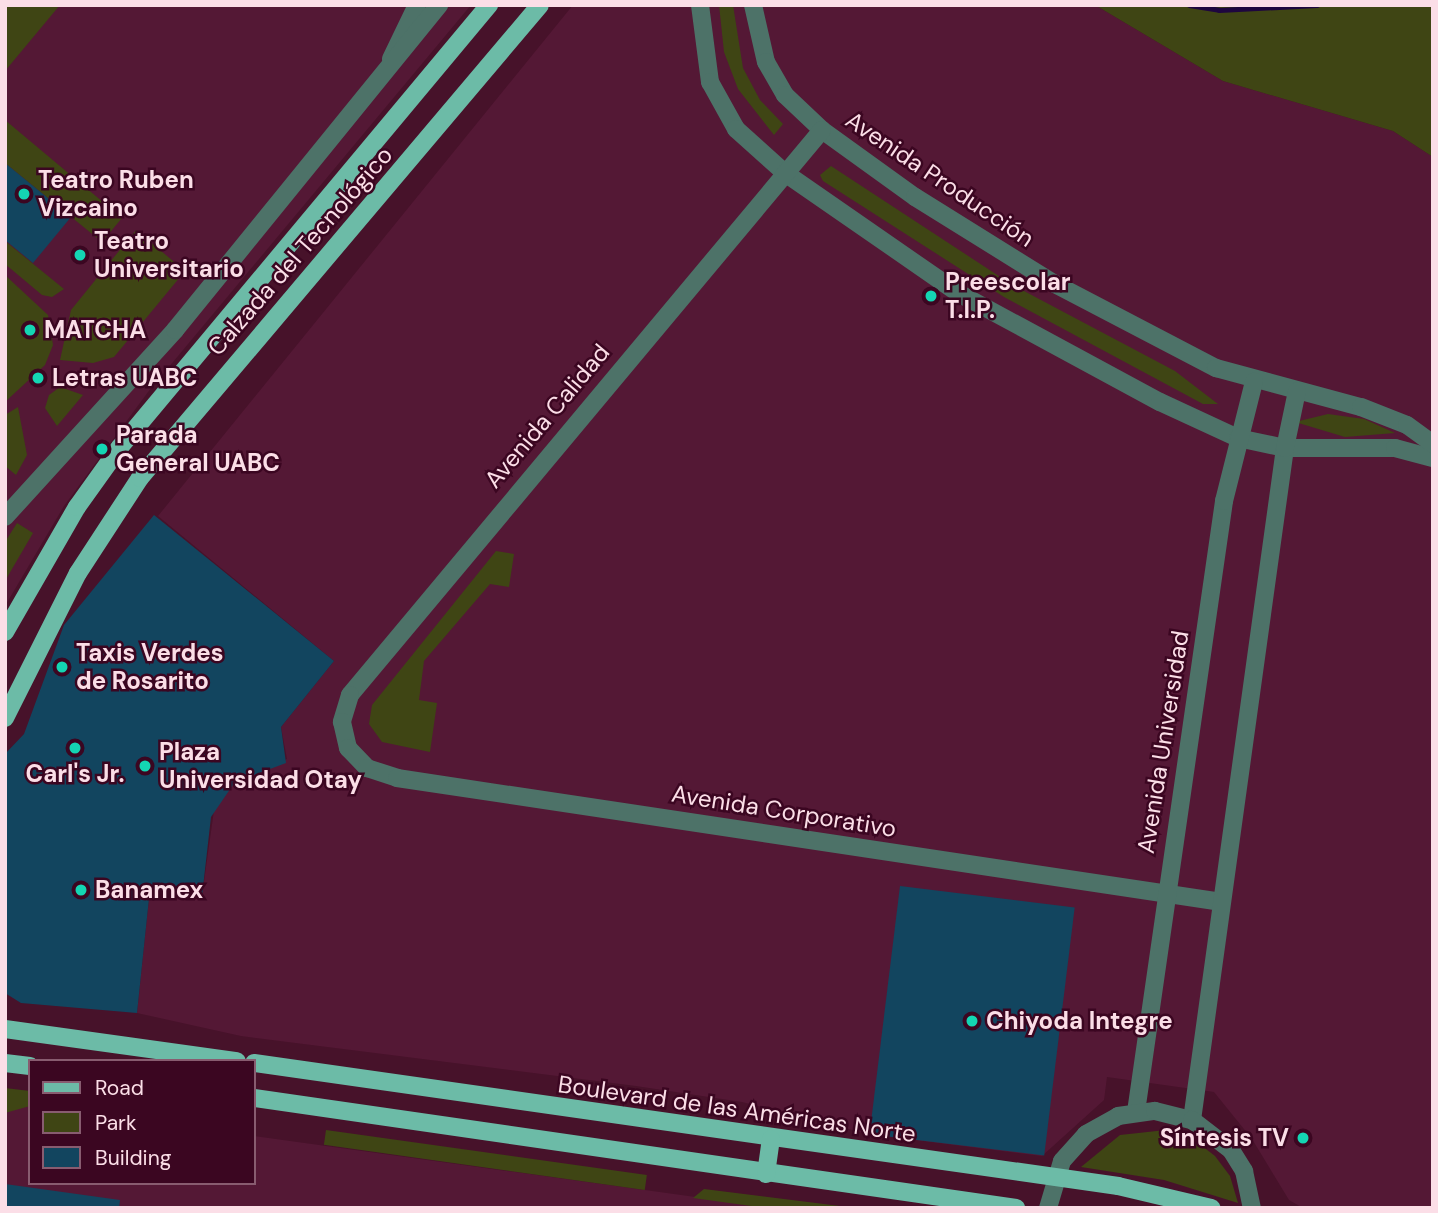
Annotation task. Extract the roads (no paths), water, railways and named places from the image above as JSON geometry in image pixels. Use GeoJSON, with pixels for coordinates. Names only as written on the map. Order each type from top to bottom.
{"type":"FeatureCollection","features":[{"type":"Feature","properties":{"kind":"main road","name":"Calzada del Tecnológico"},"geometry":{"type":"LineString","coordinates":[[5,632],[77,507],[120,447],[489,5]]}},
{"type":"Feature","properties":{"kind":"main road","name":"Calzada del Tecnológico"},"geometry":{"type":"LineString","coordinates":[[5,718],[78,573],[140,478],[540,5]]}},
{"type":"Feature","properties":{"kind":"main road"},"geometry":{"type":"LineString","coordinates":[[10,1026],[224,1059]]}},
{"type":"Feature","properties":{"kind":"main road"},"geometry":{"type":"LineString","coordinates":[[5,1063],[28,1066]]}},
{"type":"Feature","properties":{"kind":"main road","name":"Boulevard de las Américas Norte"},"geometry":{"type":"LineString","coordinates":[[256,1063],[771,1139],[1054,1177],[1211,1208]]}},
{"type":"Feature","properties":{"kind":"main road"},"geometry":{"type":"LineString","coordinates":[[256,1098],[1016,1208]]}},
{"type":"Feature","properties":{"kind":"main road"},"geometry":{"type":"LineString","coordinates":[[766,1174],[771,1139]]}},
{"type":"Feature","properties":{"kind":"street"},"geometry":{"type":"LineString","coordinates":[[387,74],[417,5]]}},
{"type":"Feature","properties":{"kind":"street"},"geometry":{"type":"LineString","coordinates":[[5,517],[175,330],[387,74],[439,5]]}},
{"type":"Feature","properties":{"kind":"street"},"geometry":{"type":"LineString","coordinates":[[700,5],[704,59],[720,106],[755,149],[785,173],[960,294],[1192,419],[1238,438],[1285,447],[1373,446],[1433,458]]}},
{"type":"Feature","properties":{"kind":"street","name":"Avenida Producción"},"geometry":{"type":"LineString","coordinates":[[753,5],[773,77],[822,130],[915,197],[1055,284],[1216,368],[1254,382],[1384,415],[1433,444]]}},
{"type":"Feature","properties":{"kind":"street","name":"Avenida Calidad"},"geometry":{"type":"LineString","coordinates":[[348,748],[342,722],[350,695],[822,130]]}},
{"type":"Feature","properties":{"kind":"street","name":"Avenida Universidad"},"geometry":{"type":"LineString","coordinates":[[1136,1112],[1165,894],[1238,438],[1254,382]]}},
{"type":"Feature","properties":{"kind":"street"},"geometry":{"type":"LineString","coordinates":[[1192,1120],[1285,447],[1297,391]]}},
{"type":"Feature","properties":{"kind":"street","name":"Avenida Corporativo"},"geometry":{"type":"LineString","coordinates":[[348,748],[367,768],[397,778],[1222,902]]}},
{"type":"Feature","properties":{"kind":"street"},"geometry":{"type":"LineString","coordinates":[[1048,1208],[1054,1177],[1086,1133],[1136,1112],[1192,1120],[1231,1150],[1244,1171],[1252,1208]]}},
{"type":"Feature","properties":{"kind":"waterway"},"geometry":{"type":"LineString","coordinates":[[1189,5],[1219,10],[1317,5]]}},
{"type":"Feature","properties":{"kind":"place","name":"Teatro Ruben Vizcaino"},"geometry":{"type":"Point","coordinates":[24,194]}},
{"type":"Feature","properties":{"kind":"place","name":"Teatro Universitario"},"geometry":{"type":"Point","coordinates":[80,255]}},
{"type":"Feature","properties":{"kind":"place","name":"Preescolar T.I.P."},"geometry":{"type":"Point","coordinates":[931,296]}},
{"type":"Feature","properties":{"kind":"place","name":"MATCHA"},"geometry":{"type":"Point","coordinates":[30,330]}},
{"type":"Feature","properties":{"kind":"place","name":"Letras UABC"},"geometry":{"type":"Point","coordinates":[38,378]}},
{"type":"Feature","properties":{"kind":"place","name":"Parada General UABC"},"geometry":{"type":"Point","coordinates":[102,449]}},
{"type":"Feature","properties":{"kind":"place","name":"Taxis Verdes de Rosarito"},"geometry":{"type":"Point","coordinates":[62,667]}},
{"type":"Feature","properties":{"kind":"place","name":"Carl's Jr."},"geometry":{"type":"Point","coordinates":[75,748]}},
{"type":"Feature","properties":{"kind":"place","name":"Plaza Universidad Otay"},"geometry":{"type":"Point","coordinates":[145,766]}},
{"type":"Feature","properties":{"kind":"place","name":"Banamex"},"geometry":{"type":"Point","coordinates":[81,890]}},
{"type":"Feature","properties":{"kind":"place","name":"Chiyoda Integre"},"geometry":{"type":"Point","coordinates":[972,1021]}},
{"type":"Feature","properties":{"kind":"place","name":"Síntesis TV"},"geometry":{"type":"Point","coordinates":[1303,1138]}}]}
